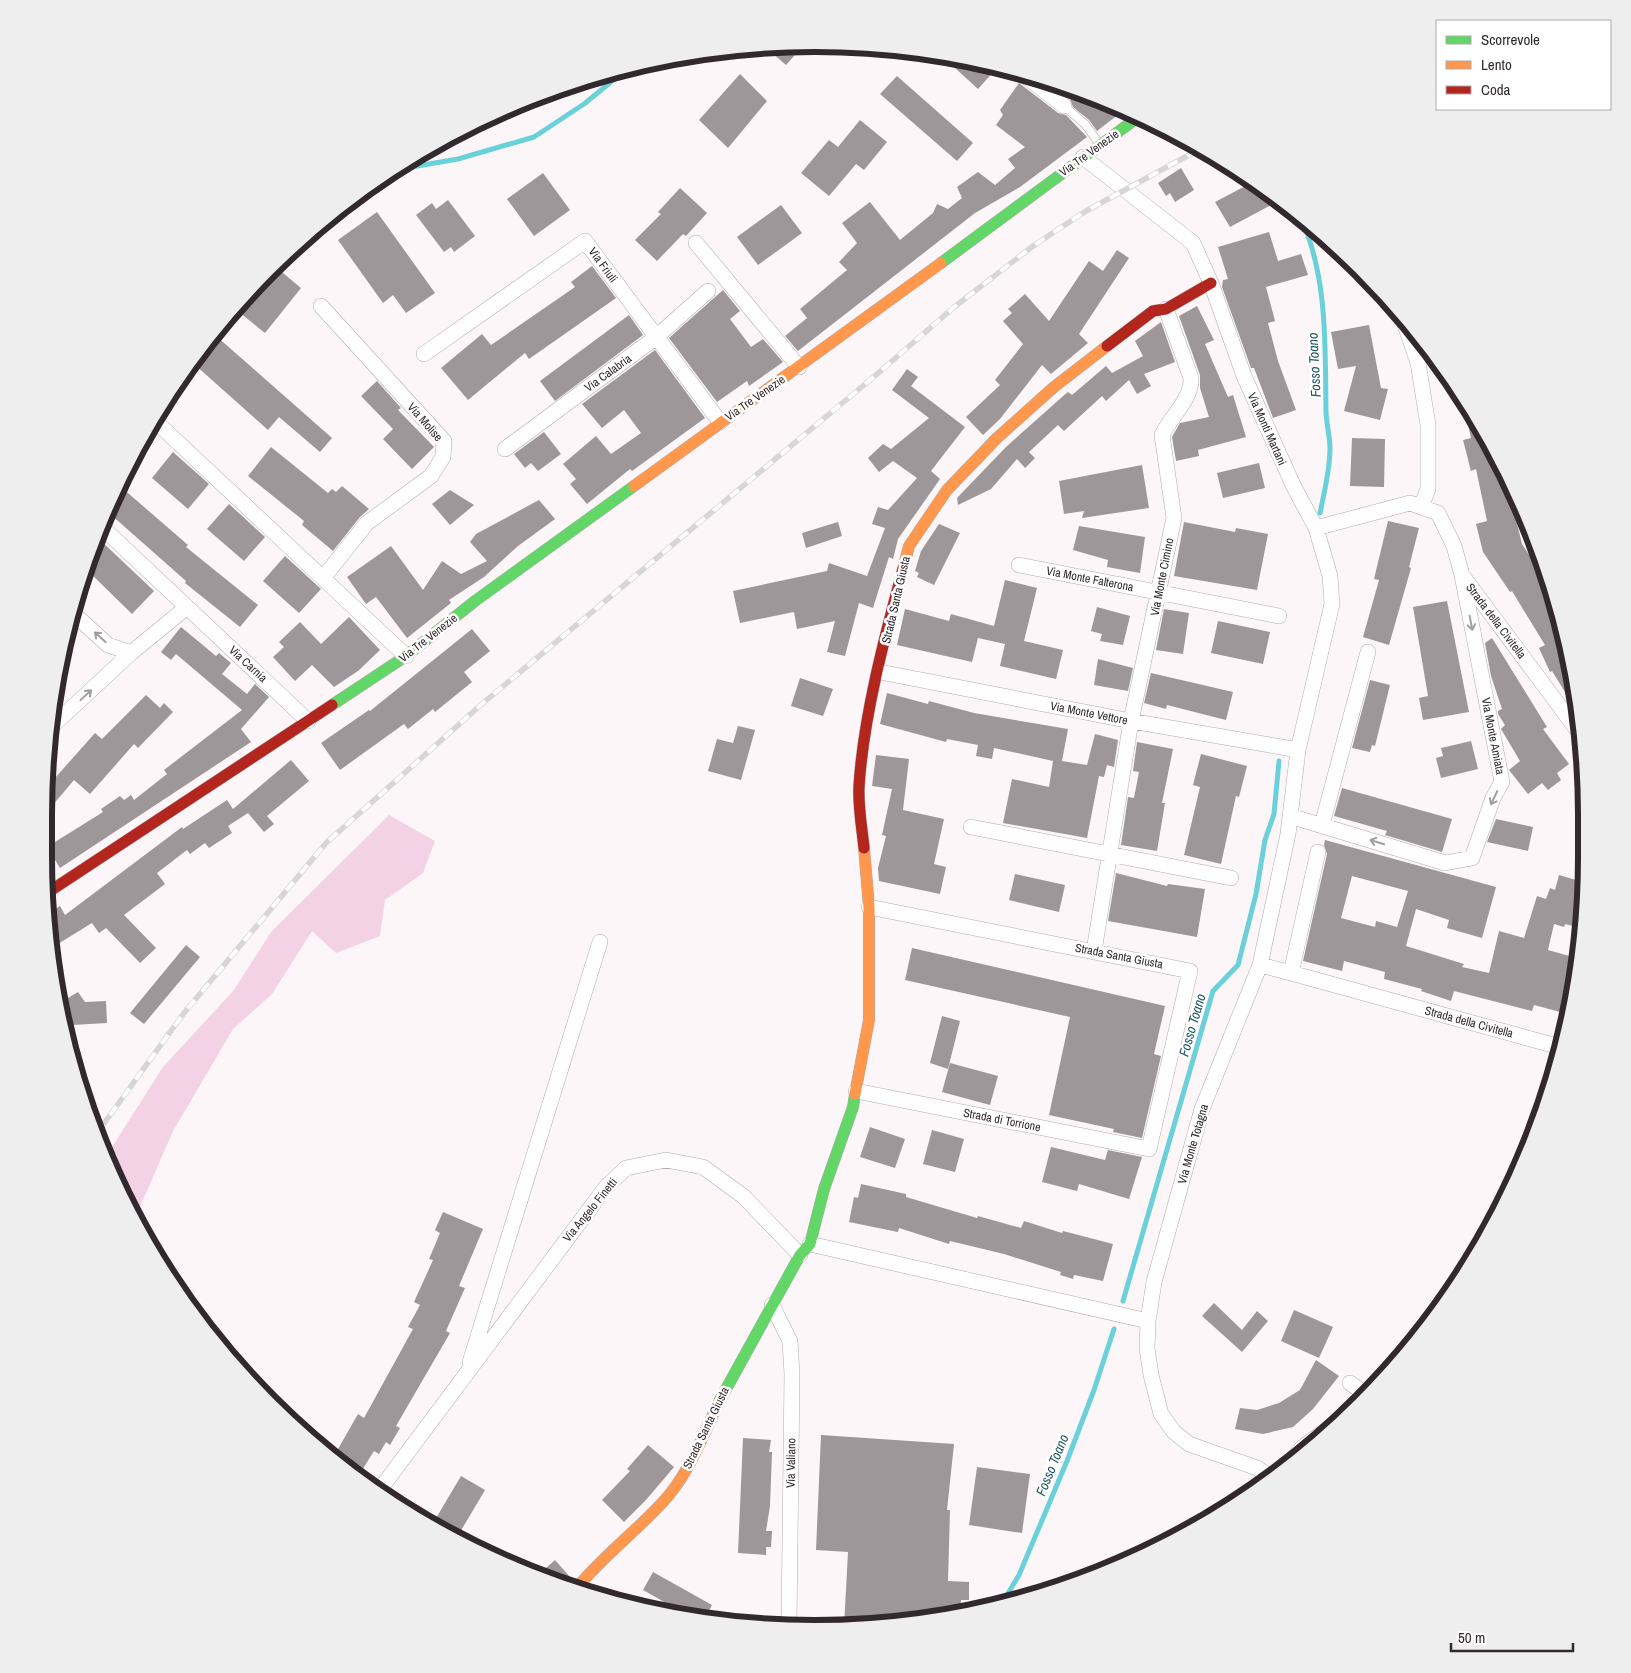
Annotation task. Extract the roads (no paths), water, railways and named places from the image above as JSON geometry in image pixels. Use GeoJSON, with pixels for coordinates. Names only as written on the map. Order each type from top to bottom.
{"type":"FeatureCollection","features":[{"type":"Feature","properties":{"kind":"street"},"geometry":{"type":"LineString","coordinates":[[1038,86],[1064,106]]}},
{"type":"Feature","properties":{"kind":"street","name":"Via Tre Venezie"},"geometry":{"type":"LineString","coordinates":[[53,889],[406,656],[475,601],[720,422],[799,367],[1132,122]]}},
{"type":"Feature","properties":{"kind":"street","name":"Via Monti Martani"},"geometry":{"type":"LineString","coordinates":[[1084,156],[1193,243],[1211,284],[1244,376],[1294,487],[1316,528],[1330,576],[1332,604],[1298,750]]}},
{"type":"Feature","properties":{"kind":"street","name":"Via Friuli"},"geometry":{"type":"LineString","coordinates":[[424,354],[585,241],[655,338],[720,422]]}},
{"type":"Feature","properties":{"kind":"street","name":"Via Tre Venezie"},"geometry":{"type":"LineString","coordinates":[[696,243],[799,367]]}},
{"type":"Feature","properties":{"kind":"street","name":"Strada Santa Giusta"},"geometry":{"type":"LineString","coordinates":[[580,1583],[592,1569],[663,1503],[681,1480],[724,1391],[805,1250],[853,1106],[869,1020],[869,907],[859,788],[867,726],[880,672],[890,616],[909,546],[947,490],[996,438],[1054,387],[1153,311],[1166,309],[1211,284]]}},
{"type":"Feature","properties":{"kind":"street","name":"Via Calabria"},"geometry":{"type":"LineString","coordinates":[[505,449],[655,338],[708,291]]}},
{"type":"Feature","properties":{"kind":"street","name":"Via Molise"},"geometry":{"type":"LineString","coordinates":[[320,306],[444,441],[443,457],[431,476],[367,523],[323,578]]}},
{"type":"Feature","properties":{"kind":"street","name":"Via Monte Cimino"},"geometry":{"type":"LineString","coordinates":[[1094,951],[1112,854],[1131,721],[1160,593],[1174,518],[1162,435],[1187,396],[1191,385],[1191,378],[1166,309]]}},
{"type":"Feature","properties":{"kind":"street"},"geometry":{"type":"LineString","coordinates":[[1316,528],[1410,504],[1421,507],[1428,489],[1428,425],[1418,363],[1409,336]]}},
{"type":"Feature","properties":{"kind":"street"},"geometry":{"type":"LineString","coordinates":[[160,426],[406,656]]}},
{"type":"Feature","properties":{"kind":"street","name":"Strada della Civitella"},"geometry":{"type":"LineString","coordinates":[[1421,507],[1438,513],[1454,546],[1462,575],[1573,724]]}},
{"type":"Feature","properties":{"kind":"street","name":"Via Carnia"},"geometry":{"type":"LineString","coordinates":[[108,532],[308,721]]}},
{"type":"Feature","properties":{"kind":"street","name":"Via Monte Falterona"},"geometry":{"type":"LineString","coordinates":[[1019,565],[1279,616]]}},
{"type":"Feature","properties":{"kind":"street","name":"Via Monte Amiata"},"geometry":{"type":"LineString","coordinates":[[1290,816],[1445,862],[1472,858],[1493,798],[1502,782],[1462,575]]}},
{"type":"Feature","properties":{"kind":"street"},"geometry":{"type":"LineString","coordinates":[[59,720],[131,653],[187,607]]}},
{"type":"Feature","properties":{"kind":"street"},"geometry":{"type":"LineString","coordinates":[[78,618],[108,645],[131,653]]}},
{"type":"Feature","properties":{"kind":"street"},"geometry":{"type":"LineString","coordinates":[[1322,825],[1368,652]]}},
{"type":"Feature","properties":{"kind":"street","name":"Via Monte Vettore"},"geometry":{"type":"LineString","coordinates":[[880,672],[1131,721],[1298,750]]}},
{"type":"Feature","properties":{"kind":"street","name":"Via Monte Totagna"},"geometry":{"type":"LineString","coordinates":[[1265,1473],[1257,1468],[1189,1444],[1174,1432],[1161,1414],[1150,1375],[1147,1348],[1148,1321],[1154,1282],[1202,1109],[1260,965],[1288,834],[1298,750]]}},
{"type":"Feature","properties":{"kind":"street"},"geometry":{"type":"LineString","coordinates":[[971,827],[1231,878]]}},
{"type":"Feature","properties":{"kind":"street"},"geometry":{"type":"LineString","coordinates":[[1291,973],[1318,852]]}},
{"type":"Feature","properties":{"kind":"street","name":"Strada Santa Giusta"},"geometry":{"type":"LineString","coordinates":[[869,907],[1190,971],[1149,1149]]}},
{"type":"Feature","properties":{"kind":"street","name":"Via Angelo Finetti"},"geometry":{"type":"LineString","coordinates":[[466,1373],[600,942]]}},
{"type":"Feature","properties":{"kind":"street","name":"Strada della Civitella"},"geometry":{"type":"LineString","coordinates":[[1260,965],[1555,1046]]}},
{"type":"Feature","properties":{"kind":"street","name":"Strada di Torrione"},"geometry":{"type":"LineString","coordinates":[[856,1092],[1149,1149]]}},
{"type":"Feature","properties":{"kind":"street","name":"Via Angelo Finetti"},"geometry":{"type":"LineString","coordinates":[[383,1485],[606,1187],[626,1168],[666,1160],[703,1167],[743,1196],[805,1250]]}},
{"type":"Feature","properties":{"kind":"street"},"geometry":{"type":"LineString","coordinates":[[805,1250],[1148,1321]]}},
{"type":"Feature","properties":{"kind":"street","name":"Via Valiano"},"geometry":{"type":"LineString","coordinates":[[772,1305],[790,1341],[792,1374],[789,1619]]}},
{"type":"Feature","properties":{"kind":"street"},"geometry":{"type":"LineString","coordinates":[[1350,1383],[1361,1390]]}},
{"type":"Feature","properties":{"kind":"lane"},"geometry":{"type":"LineString","coordinates":[[1064,106],[1085,124],[1100,145]]}},
{"type":"Feature","properties":{"kind":"waterway"},"geometry":{"type":"LineString","coordinates":[[416,166],[458,159],[534,137],[584,104],[614,79]]}},
{"type":"Feature","properties":{"kind":"waterway","name":"Fosso Toano"},"geometry":{"type":"LineString","coordinates":[[1306,232],[1321,289],[1325,338],[1326,416],[1330,457],[1320,513]]}},
{"type":"Feature","properties":{"kind":"waterway","name":"Fosso Toano"},"geometry":{"type":"LineString","coordinates":[[1123,1301],[1213,991],[1238,965],[1256,894],[1265,840],[1274,814],[1279,761]]}},
{"type":"Feature","properties":{"kind":"waterway","name":"Fosso Toano"},"geometry":{"type":"LineString","coordinates":[[1006,1597],[1019,1575],[1067,1461],[1094,1390],[1114,1329]]}},
{"type":"Feature","properties":{"kind":"railway"},"geometry":{"type":"LineString","coordinates":[[102,1126],[184,1013],[326,843],[483,703],[876,375],[953,308],[1033,246],[1086,211],[1193,153]]}}]}
